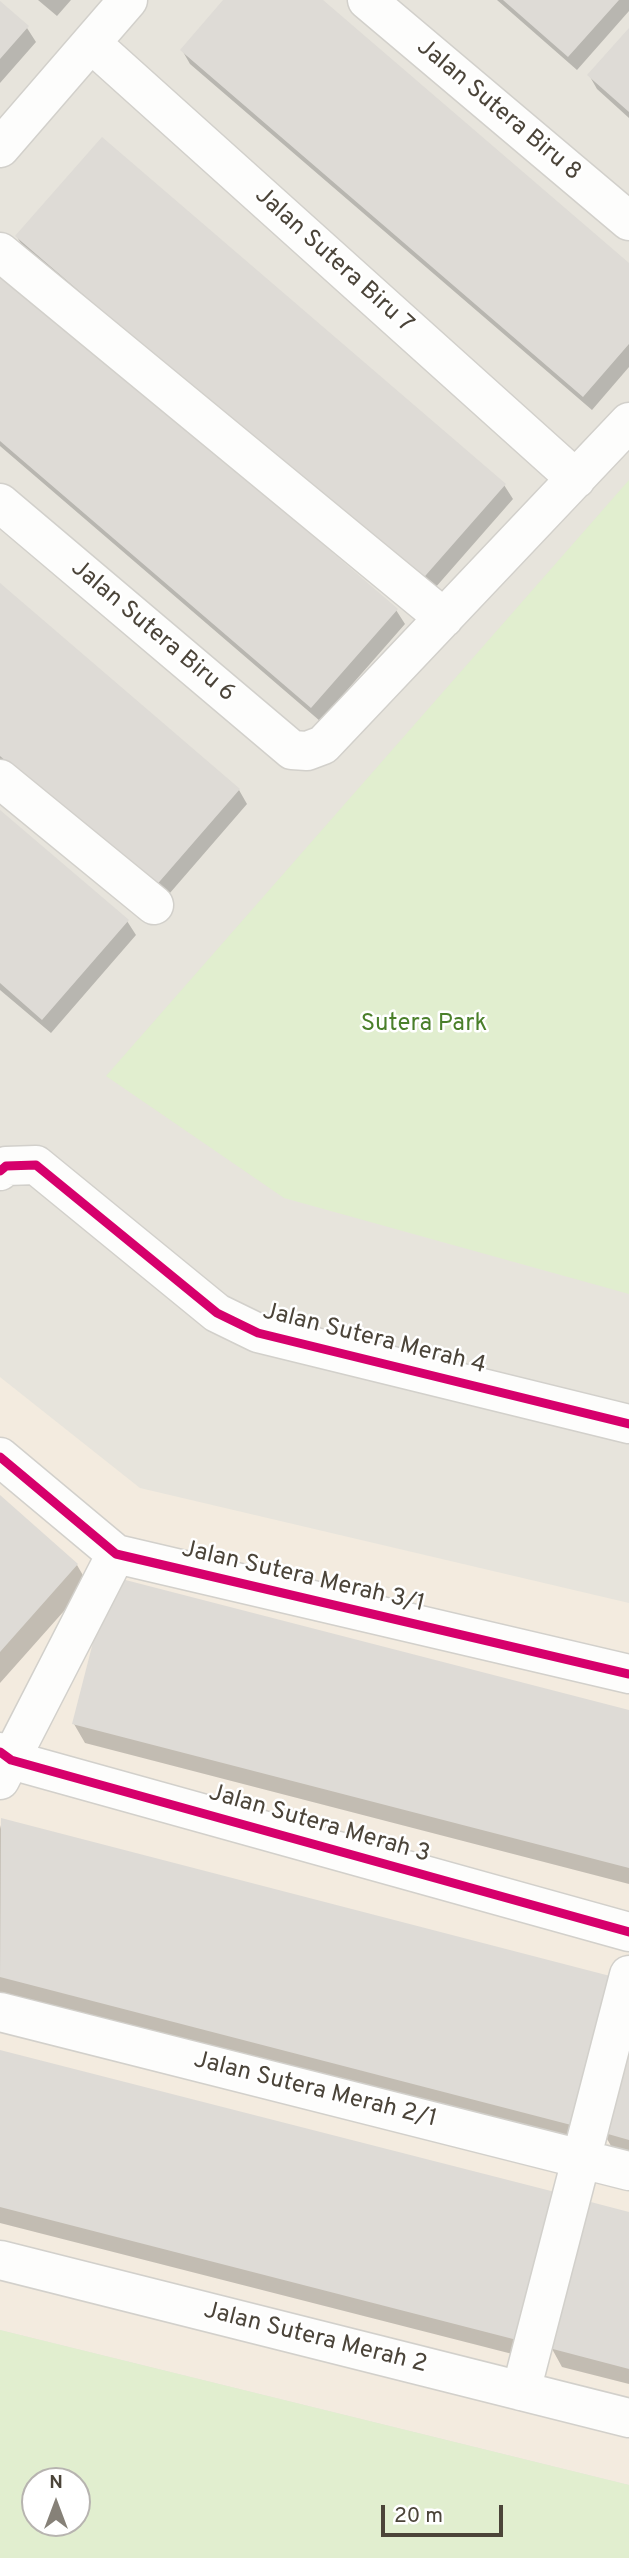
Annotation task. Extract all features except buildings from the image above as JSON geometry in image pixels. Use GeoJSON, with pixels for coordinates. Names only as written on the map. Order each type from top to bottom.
{"type":"FeatureCollection","features":[{"type":"Feature","properties":{"kind":"street"},"geometry":{"type":"LineString","coordinates":[[0,148],[128,0]]}},
{"type":"Feature","properties":{"kind":"street","name":"Jalan Sutera Biru 8"},"geometry":{"type":"LineString","coordinates":[[367,0],[629,221]]}},
{"type":"Feature","properties":{"kind":"street","name":"Jalan Sutera Biru 7"},"geometry":{"type":"LineString","coordinates":[[91,43],[576,479]]}},
{"type":"Feature","properties":{"kind":"street"},"geometry":{"type":"LineString","coordinates":[[0,252],[444,618],[629,422]]}},
{"type":"Feature","properties":{"kind":"street","name":"Jalan Sutera Biru 6"},"geometry":{"type":"LineString","coordinates":[[0,503],[292,750],[307,751],[323,745],[444,618]]}},
{"type":"Feature","properties":{"kind":"street"},"geometry":{"type":"LineString","coordinates":[[0,779],[154,905]]}},
{"type":"Feature","properties":{"kind":"street","name":"Jalan Sutera Merah 4"},"geometry":{"type":"LineString","coordinates":[[18,1168],[217,1313],[258,1333],[629,1424]]}},
{"type":"Feature","properties":{"kind":"street","name":"Jalan Sutera Merah 3/1"},"geometry":{"type":"LineString","coordinates":[[0,1457],[116,1554],[629,1674]]}},
{"type":"Feature","properties":{"kind":"street"},"geometry":{"type":"LineString","coordinates":[[4,1764],[116,1554]]}},
{"type":"Feature","properties":{"kind":"street","name":"Jalan Sutera Merah 3"},"geometry":{"type":"LineString","coordinates":[[4,1764],[629,1932]]}},
{"type":"Feature","properties":{"kind":"street"},"geometry":{"type":"LineString","coordinates":[[521,2391],[629,1975]]}},
{"type":"Feature","properties":{"kind":"street","name":"Jalan Sutera Merah 2/1"},"geometry":{"type":"LineString","coordinates":[[0,2012],[629,2171]]}},
{"type":"Feature","properties":{"kind":"street","name":"Jalan Sutera Merah 2"},"geometry":{"type":"LineString","coordinates":[[0,2260],[629,2418]]}},
{"type":"Feature","properties":{"kind":"shaded area"},"geometry":{"type":"Polygon","coordinates":[[[0,0],[629,0],[629,2558],[0,2558],[0,0]]]}},
{"type":"Feature","properties":{"kind":"shaded area"},"geometry":{"type":"Polygon","coordinates":[[[0,1377],[140,1488],[629,1603],[629,2485],[0,2330],[0,1377]]]}},
{"type":"Feature","properties":{"kind":"green space","name":"Sutera Park"},"geometry":{"type":"Polygon","coordinates":[[[629,480],[629,1294],[284,1198],[106,1076],[629,480]]]}},
{"type":"Feature","properties":{"kind":"green space"},"geometry":{"type":"Polygon","coordinates":[[[0,2330],[629,2485],[629,2558],[0,2558],[0,2330]]]}},
{"type":"Feature","properties":{"kind":"cycle path"},"geometry":{"type":"LineString","coordinates":[[0,1171],[6,1166],[36,1165],[217,1313],[258,1333],[629,1424]]}},
{"type":"Feature","properties":{"kind":"cycle path"},"geometry":{"type":"LineString","coordinates":[[0,1457],[116,1554],[629,1674]]}},
{"type":"Feature","properties":{"kind":"cycle path"},"geometry":{"type":"LineString","coordinates":[[0,1752],[11,1760],[629,1932]]}}]}
